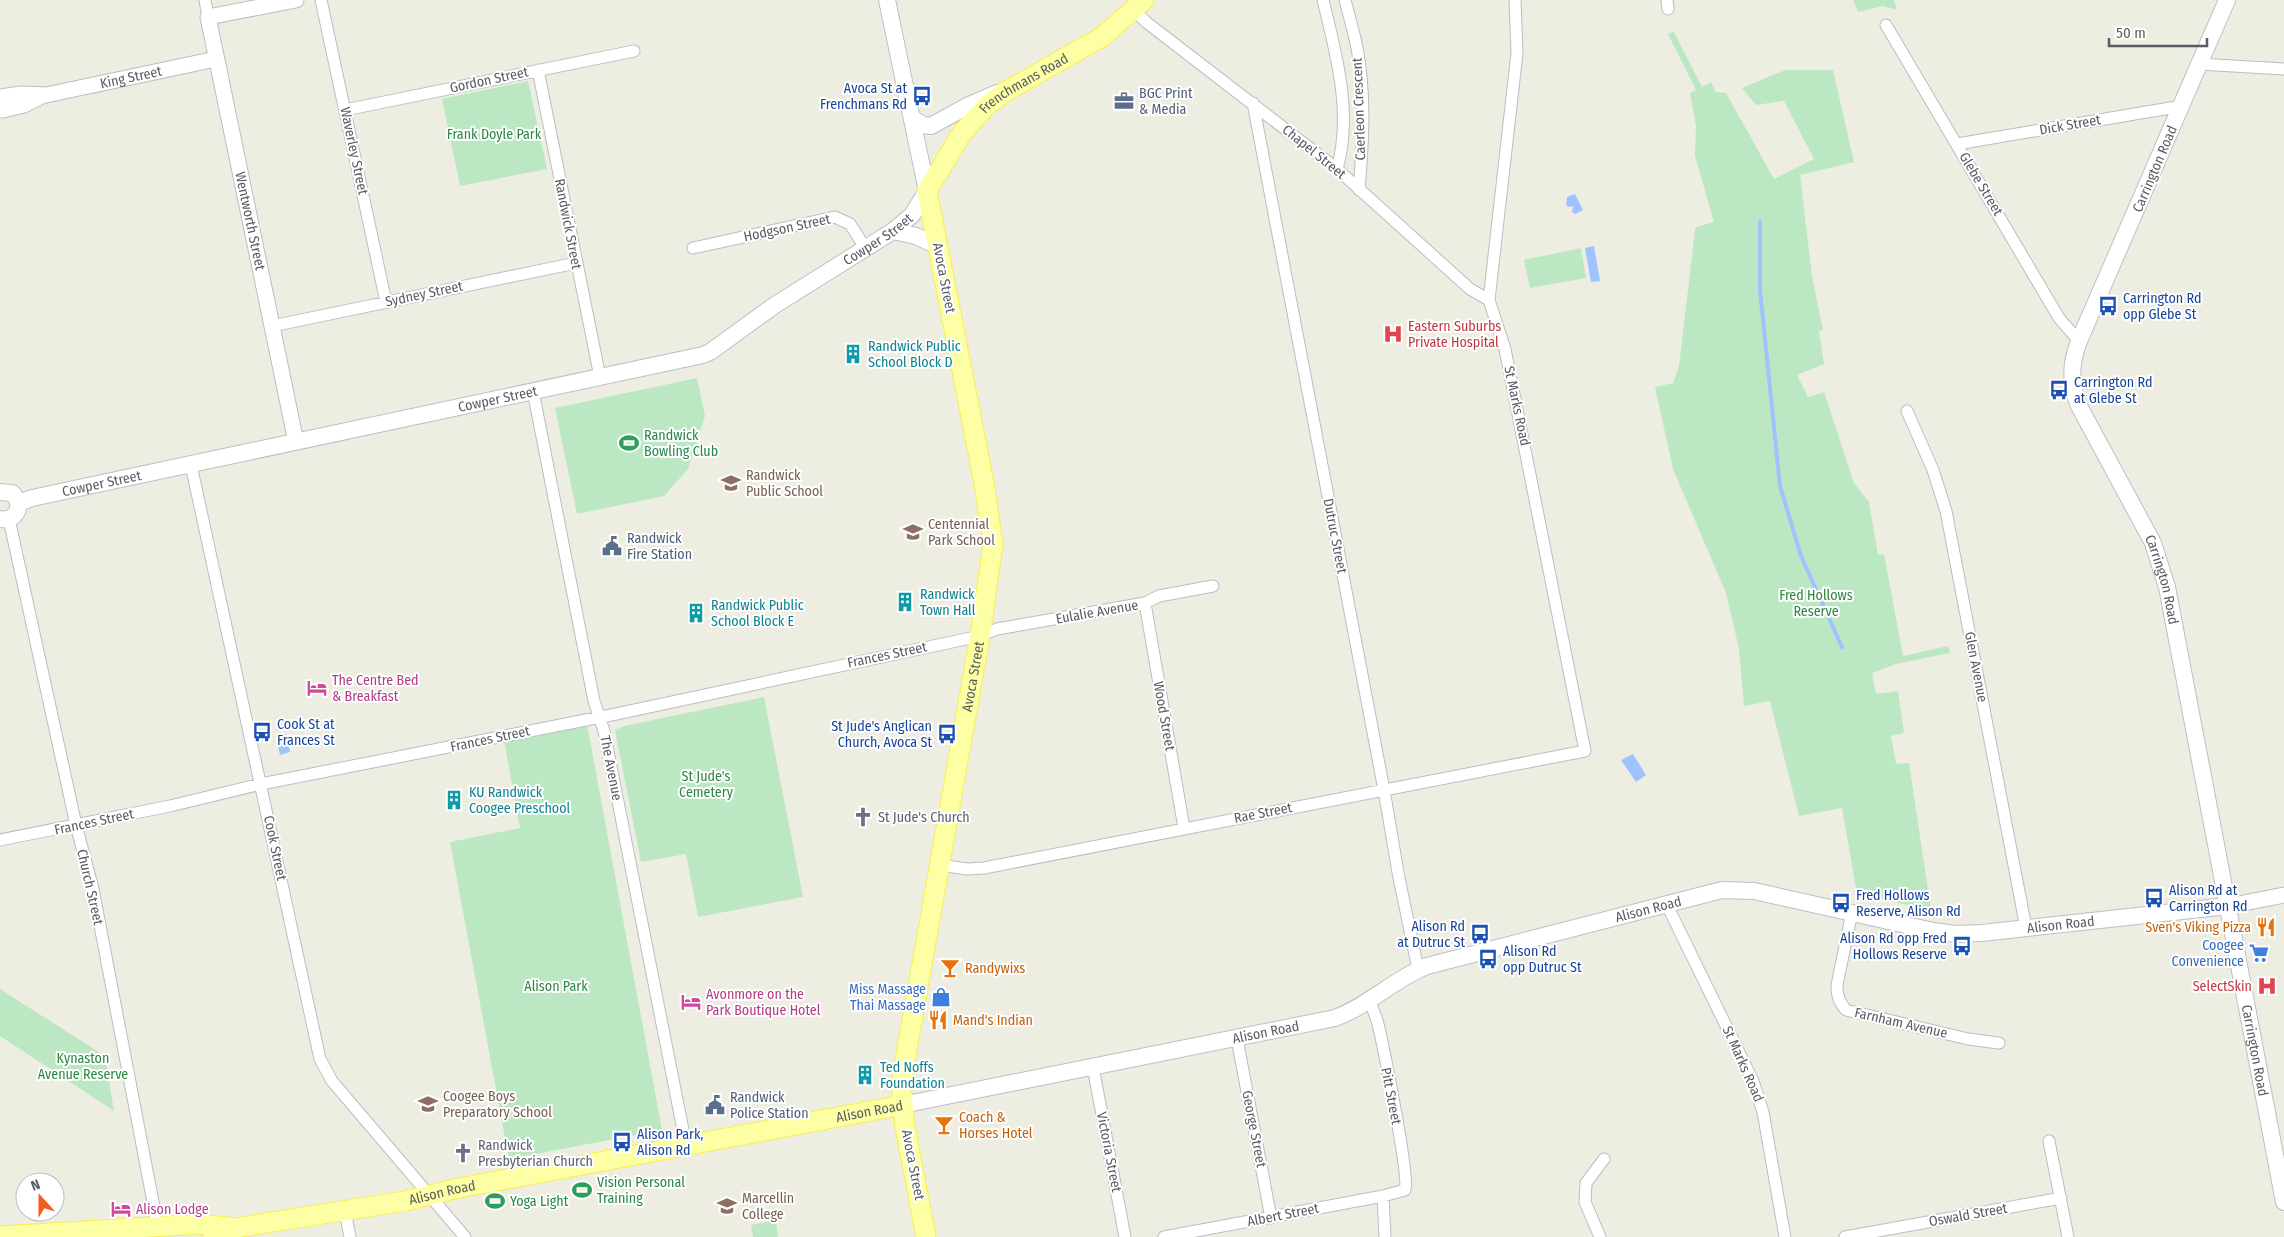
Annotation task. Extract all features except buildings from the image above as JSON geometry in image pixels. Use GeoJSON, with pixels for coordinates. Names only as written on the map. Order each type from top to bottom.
{"type":"FeatureCollection","features":[{"type":"Feature","properties":{"kind":"main road","name":"Avoca Street"},"geometry":{"type":"LineString","coordinates":[[887,0],[939,247],[992,535],[990,571],[980,636],[901,1083],[902,1105],[926,1237]]}},
{"type":"Feature","properties":{"kind":"main road","name":"Carrington Road"},"geometry":{"type":"LineString","coordinates":[[2227,0],[2078,341],[2071,370],[2075,394],[2152,543],[2167,587],[2284,1202]]}},
{"type":"Feature","properties":{"kind":"main road","name":"Frenchmans Road"},"geometry":{"type":"LineString","coordinates":[[927,191],[973,118],[995,98],[1102,37],[1139,5]]}},
{"type":"Feature","properties":{"kind":"main road"},"geometry":{"type":"LineString","coordinates":[[912,118],[931,126],[968,105],[1015,86]]}},
{"type":"Feature","properties":{"kind":"main road","name":"Cowper Street"},"geometry":{"type":"LineString","coordinates":[[19,503],[32,498],[703,355],[710,352],[775,305],[894,230],[912,215],[927,191]]}},
{"type":"Feature","properties":{"kind":"main road"},"geometry":{"type":"LineString","coordinates":[[894,230],[916,236],[939,247]]}},
{"type":"Feature","properties":{"kind":"main road"},"geometry":{"type":"LineString","coordinates":[[0,489],[12,493],[19,503],[17,512],[4,519]]}},
{"type":"Feature","properties":{"kind":"main road","name":"Alison Road"},"geometry":{"type":"LineString","coordinates":[[213,1237],[235,1228],[431,1196],[459,1188],[1093,1068],[1335,1018],[1353,1010],[1418,970],[1707,892],[1739,890],[1794,898],[1943,933],[1968,934],[2228,906]]}},
{"type":"Feature","properties":{"kind":"main road","name":"Alison Road"},"geometry":{"type":"LineString","coordinates":[[0,1236],[110,1234],[202,1224],[235,1228]]}},
{"type":"Feature","properties":{"kind":"street","name":"Wentworth Street"},"geometry":{"type":"LineString","coordinates":[[205,0],[296,442]]}},
{"type":"Feature","properties":{"kind":"street"},"geometry":{"type":"LineString","coordinates":[[208,17],[296,0]]}},
{"type":"Feature","properties":{"kind":"street","name":"Waverley Street"},"geometry":{"type":"LineString","coordinates":[[322,0],[386,302]]}},
{"type":"Feature","properties":{"kind":"street","name":"Caerleon Crescent"},"geometry":{"type":"LineString","coordinates":[[1323,0],[1337,56],[1344,108],[1342,153],[1337,169]]}},
{"type":"Feature","properties":{"kind":"street","name":"Caerleon Crescent"},"geometry":{"type":"LineString","coordinates":[[1345,0],[1357,49],[1361,76],[1363,142],[1359,190]]}},
{"type":"Feature","properties":{"kind":"street","name":"St Marks Road"},"geometry":{"type":"LineString","coordinates":[[1515,0],[1517,53],[1489,300],[1507,358],[1585,751]]}},
{"type":"Feature","properties":{"kind":"street","name":"Chapel Street"},"geometry":{"type":"LineString","coordinates":[[1139,5],[1146,22],[1337,169],[1470,289],[1489,300]]}},
{"type":"Feature","properties":{"kind":"street","name":"Glebe Street"},"geometry":{"type":"LineString","coordinates":[[1886,25],[2059,318],[2078,341]]}},
{"type":"Feature","properties":{"kind":"street","name":"Gordon Street"},"geometry":{"type":"LineString","coordinates":[[345,110],[634,51]]}},
{"type":"Feature","properties":{"kind":"street","name":"King Street"},"geometry":{"type":"LineString","coordinates":[[1,104],[21,94],[46,95],[216,60]]}},
{"type":"Feature","properties":{"kind":"street"},"geometry":{"type":"LineString","coordinates":[[2199,64],[2284,69]]}},
{"type":"Feature","properties":{"kind":"street","name":"Randwick Street"},"geometry":{"type":"LineString","coordinates":[[538,70],[600,377]]}},
{"type":"Feature","properties":{"kind":"street","name":"Dutruc Street"},"geometry":{"type":"LineString","coordinates":[[1253,103],[1418,970]]}},
{"type":"Feature","properties":{"kind":"street","name":"Dick Street"},"geometry":{"type":"LineString","coordinates":[[1957,144],[2182,106]]}},
{"type":"Feature","properties":{"kind":"street","name":"Hodgson Street"},"geometry":{"type":"LineString","coordinates":[[693,248],[835,217],[850,224],[866,249]]}},
{"type":"Feature","properties":{"kind":"street","name":"Sydney Street"},"geometry":{"type":"LineString","coordinates":[[272,326],[576,263]]}},
{"type":"Feature","properties":{"kind":"street","name":"The Avenue"},"geometry":{"type":"LineString","coordinates":[[533,391],[582,642],[594,701],[600,716],[686,1145]]}},
{"type":"Feature","properties":{"kind":"street","name":"Glen Avenue"},"geometry":{"type":"LineString","coordinates":[[1907,411],[1933,470],[1946,511],[2026,928]]}},
{"type":"Feature","properties":{"kind":"street","name":"Cook Street"},"geometry":{"type":"LineString","coordinates":[[191,465],[320,1059],[332,1081],[465,1237]]}},
{"type":"Feature","properties":{"kind":"street","name":"Church Street"},"geometry":{"type":"LineString","coordinates":[[4,519],[76,826],[93,889],[158,1228]]}},
{"type":"Feature","properties":{"kind":"street","name":"Eulalie Avenue"},"geometry":{"type":"LineString","coordinates":[[980,636],[998,629],[1145,603],[1159,596],[1213,586]]}},
{"type":"Feature","properties":{"kind":"street","name":"Wood Street"},"geometry":{"type":"LineString","coordinates":[[1145,603],[1184,828]]}},
{"type":"Feature","properties":{"kind":"street","name":"Frances Street"},"geometry":{"type":"LineString","coordinates":[[0,840],[76,826],[261,784],[365,765],[980,636]]}},
{"type":"Feature","properties":{"kind":"street","name":"Rae Street"},"geometry":{"type":"LineString","coordinates":[[940,865],[967,869],[984,868],[1585,751]]}},
{"type":"Feature","properties":{"kind":"street","name":"Alison Road"},"geometry":{"type":"LineString","coordinates":[[2228,906],[2284,895]]}},
{"type":"Feature","properties":{"kind":"street","name":"St Marks Road"},"geometry":{"type":"LineString","coordinates":[[1666,903],[1756,1089],[1764,1112],[1785,1237]]}},
{"type":"Feature","properties":{"kind":"street","name":"Farnham Avenue"},"geometry":{"type":"LineString","coordinates":[[1852,912],[1837,986],[1837,995],[1840,1003],[1846,1010],[1968,1039],[1999,1043]]}},
{"type":"Feature","properties":{"kind":"street","name":"Pitt Street"},"geometry":{"type":"LineString","coordinates":[[1369,999],[1379,1027],[1402,1155],[1406,1187],[1402,1192]]}},
{"type":"Feature","properties":{"kind":"street","name":"George Street"},"geometry":{"type":"LineString","coordinates":[[1237,1039],[1271,1218]]}},
{"type":"Feature","properties":{"kind":"street","name":"Victoria Street"},"geometry":{"type":"LineString","coordinates":[[1093,1068],[1126,1237]]}},
{"type":"Feature","properties":{"kind":"street"},"geometry":{"type":"LineString","coordinates":[[2049,1141],[2068,1237]]}},
{"type":"Feature","properties":{"kind":"street"},"geometry":{"type":"LineString","coordinates":[[1600,1237],[1585,1202],[1586,1183],[1604,1159]]}},
{"type":"Feature","properties":{"kind":"street","name":"Albert Street"},"geometry":{"type":"LineString","coordinates":[[1164,1237],[1223,1232],[1271,1218],[1402,1192]]}},
{"type":"Feature","properties":{"kind":"street"},"geometry":{"type":"LineString","coordinates":[[1383,1196],[1384,1237]]}},
{"type":"Feature","properties":{"kind":"street","name":"Oswald Street"},"geometry":{"type":"LineString","coordinates":[[1845,1237],[2061,1198]]}},
{"type":"Feature","properties":{"kind":"street"},"geometry":{"type":"LineString","coordinates":[[346,1211],[350,1237]]}},
{"type":"Feature","properties":{"kind":"green space"},"geometry":{"type":"Polygon","coordinates":[[[1853,0],[1894,0],[1897,10],[1883,6],[1858,12],[1853,0]]]}},
{"type":"Feature","properties":{"kind":"green space","name":"Fred Hollows Reserve"},"geometry":{"type":"Polygon","coordinates":[[[1674,32],[1702,87],[1711,82],[1716,92],[1726,93],[1774,179],[1814,159],[1784,101],[1756,105],[1742,88],[1785,70],[1833,70],[1854,162],[1800,175],[1812,276],[1823,330],[1819,331],[1824,364],[1797,375],[1808,397],[1824,392],[1854,483],[1869,502],[1878,555],[1884,554],[1903,656],[1948,646],[1950,653],[1896,664],[1872,673],[1876,694],[1898,691],[1904,733],[1891,736],[1896,764],[1909,763],[1931,910],[1857,894],[1842,808],[1799,816],[1770,701],[1744,706],[1739,649],[1726,593],[1673,469],[1655,387],[1673,383],[1679,366],[1695,230],[1696,227],[1714,222],[1695,156],[1696,126],[1690,93],[1696,90],[1668,34],[1674,32]]]}},
{"type":"Feature","properties":{"kind":"green space","name":"Frank Doyle Park"},"geometry":{"type":"Polygon","coordinates":[[[528,81],[547,169],[460,186],[442,99],[528,81]]]}},
{"type":"Feature","properties":{"kind":"green space"},"geometry":{"type":"Polygon","coordinates":[[[1581,248],[1586,278],[1530,288],[1524,260],[1581,248]]]}},
{"type":"Feature","properties":{"kind":"green space","name":"Randwick Bowling Club"},"geometry":{"type":"Polygon","coordinates":[[[697,378],[705,416],[688,469],[664,496],[577,514],[555,408],[697,378]]]}},
{"type":"Feature","properties":{"kind":"green space","name":"St Jude's Cemetery"},"geometry":{"type":"Polygon","coordinates":[[[764,697],[803,897],[698,917],[686,854],[641,862],[615,730],[624,726],[764,697]]]}},
{"type":"Feature","properties":{"kind":"green space","name":"Alison Park"},"geometry":{"type":"Polygon","coordinates":[[[587,724],[662,1130],[509,1159],[450,842],[520,828],[504,740],[587,724]]]}},
{"type":"Feature","properties":{"kind":"green space","name":"Kynaston Avenue Reserve"},"geometry":{"type":"Polygon","coordinates":[[[0,989],[105,1056],[114,1111],[0,1036],[0,989]]]}},
{"type":"Feature","properties":{"kind":"green space"},"geometry":{"type":"Polygon","coordinates":[[[776,1220],[778,1237],[753,1237],[751,1225],[776,1220]]]}},
{"type":"Feature","properties":{"kind":"water"},"geometry":{"type":"Polygon","coordinates":[[[1575,194],[1583,210],[1575,214],[1572,212],[1573,206],[1568,207],[1566,205],[1567,197],[1575,194]]]}},
{"type":"Feature","properties":{"kind":"water"},"geometry":{"type":"Polygon","coordinates":[[[1594,246],[1600,281],[1591,282],[1585,248],[1594,246]]]}},
{"type":"Feature","properties":{"kind":"water"},"geometry":{"type":"Polygon","coordinates":[[[286,734],[290,752],[280,755],[276,736],[286,734]]]}},
{"type":"Feature","properties":{"kind":"water"},"geometry":{"type":"Polygon","coordinates":[[[1633,754],[1646,775],[1636,782],[1621,760],[1633,754]]]}},
{"type":"Feature","properties":{"kind":"waterway"},"geometry":{"type":"LineString","coordinates":[[1760,222],[1760,290],[1780,486],[1801,556],[1842,647]]}},
{"type":"Feature","properties":{"kind":"place","name":"Avoca St at Frenchmans Rd"},"geometry":{"type":"Point","coordinates":[922,96]}},
{"type":"Feature","properties":{"kind":"place","name":"BGC Print & Media"},"geometry":{"type":"Point","coordinates":[1124,101]}},
{"type":"Feature","properties":{"kind":"place","name":"Carrington Rd opp Glebe St"},"geometry":{"type":"Point","coordinates":[2108,306]}},
{"type":"Feature","properties":{"kind":"place","name":"Eastern Suburbs Private Hospital"},"geometry":{"type":"Point","coordinates":[1393,334]}},
{"type":"Feature","properties":{"kind":"place","name":"Randwick Public School Block D"},"geometry":{"type":"Point","coordinates":[853,354]}},
{"type":"Feature","properties":{"kind":"place","name":"Carrington Rd at Glebe St"},"geometry":{"type":"Point","coordinates":[2059,390]}},
{"type":"Feature","properties":{"kind":"place","name":"Randwick Bowling Club"},"geometry":{"type":"Point","coordinates":[629,443]}},
{"type":"Feature","properties":{"kind":"place","name":"Randwick Public School"},"geometry":{"type":"Point","coordinates":[731,483]}},
{"type":"Feature","properties":{"kind":"place","name":"Centennial Park School"},"geometry":{"type":"Point","coordinates":[913,532]}},
{"type":"Feature","properties":{"kind":"place","name":"Randwick Fire Station"},"geometry":{"type":"Point","coordinates":[612,546]}},
{"type":"Feature","properties":{"kind":"place","name":"Randwick Town Hall"},"geometry":{"type":"Point","coordinates":[905,602]}},
{"type":"Feature","properties":{"kind":"place","name":"Randwick Public School Block E"},"geometry":{"type":"Point","coordinates":[696,613]}},
{"type":"Feature","properties":{"kind":"place","name":"The Centre Bed & Breakfast"},"geometry":{"type":"Point","coordinates":[317,688]}},
{"type":"Feature","properties":{"kind":"place","name":"Cook St at Frances St"},"geometry":{"type":"Point","coordinates":[262,732]}},
{"type":"Feature","properties":{"kind":"place","name":"St Jude's Anglican Church, Avoca St"},"geometry":{"type":"Point","coordinates":[947,734]}},
{"type":"Feature","properties":{"kind":"place","name":"KU Randwick Coogee Preschool"},"geometry":{"type":"Point","coordinates":[454,800]}},
{"type":"Feature","properties":{"kind":"place","name":"St Jude's Church"},"geometry":{"type":"Point","coordinates":[863,817]}},
{"type":"Feature","properties":{"kind":"place","name":"Alison Rd at Carrington Rd"},"geometry":{"type":"Point","coordinates":[2154,898]}},
{"type":"Feature","properties":{"kind":"place","name":"Fred Hollows Reserve, Alison Rd"},"geometry":{"type":"Point","coordinates":[1841,903]}},
{"type":"Feature","properties":{"kind":"place","name":"Sven's Viking Pizza"},"geometry":{"type":"Point","coordinates":[2266,927]}},
{"type":"Feature","properties":{"kind":"place","name":"Alison Rd at Dutruc St"},"geometry":{"type":"Point","coordinates":[1480,934]}},
{"type":"Feature","properties":{"kind":"place","name":"Alison Rd opp Fred Hollows Reserve"},"geometry":{"type":"Point","coordinates":[1962,946]}},
{"type":"Feature","properties":{"kind":"place","name":"Coogee Convenience"},"geometry":{"type":"Point","coordinates":[2259,953]}},
{"type":"Feature","properties":{"kind":"place","name":"Alison Rd opp Dutruc St"},"geometry":{"type":"Point","coordinates":[1488,959]}},
{"type":"Feature","properties":{"kind":"place","name":"Randywixs"},"geometry":{"type":"Point","coordinates":[950,968]}},
{"type":"Feature","properties":{"kind":"place","name":"SelectSkin"},"geometry":{"type":"Point","coordinates":[2267,986]}},
{"type":"Feature","properties":{"kind":"place","name":"Miss Massage Thai Massage"},"geometry":{"type":"Point","coordinates":[941,997]}},
{"type":"Feature","properties":{"kind":"place","name":"Avonmore on the Park Boutique Hotel"},"geometry":{"type":"Point","coordinates":[691,1002]}},
{"type":"Feature","properties":{"kind":"place","name":"Mand's Indian"},"geometry":{"type":"Point","coordinates":[938,1020]}},
{"type":"Feature","properties":{"kind":"place","name":"Ted Noffs Foundation"},"geometry":{"type":"Point","coordinates":[865,1075]}},
{"type":"Feature","properties":{"kind":"place","name":"Coogee Boys Preparatory School"},"geometry":{"type":"Point","coordinates":[428,1104]}},
{"type":"Feature","properties":{"kind":"place","name":"Randwick Police Station"},"geometry":{"type":"Point","coordinates":[715,1105]}},
{"type":"Feature","properties":{"kind":"place","name":"Coach & Horses Hotel"},"geometry":{"type":"Point","coordinates":[944,1125]}},
{"type":"Feature","properties":{"kind":"place","name":"Alison Park, Alison Rd"},"geometry":{"type":"Point","coordinates":[622,1142]}},
{"type":"Feature","properties":{"kind":"place","name":"Randwick Presbyterian Church"},"geometry":{"type":"Point","coordinates":[463,1153]}},
{"type":"Feature","properties":{"kind":"place","name":"Vision Personal Training"},"geometry":{"type":"Point","coordinates":[582,1190]}},
{"type":"Feature","properties":{"kind":"place","name":"Yoga Light"},"geometry":{"type":"Point","coordinates":[495,1201]}},
{"type":"Feature","properties":{"kind":"place","name":"Marcellin College"},"geometry":{"type":"Point","coordinates":[727,1206]}},
{"type":"Feature","properties":{"kind":"place","name":"Alison Lodge"},"geometry":{"type":"Point","coordinates":[121,1209]}}]}
